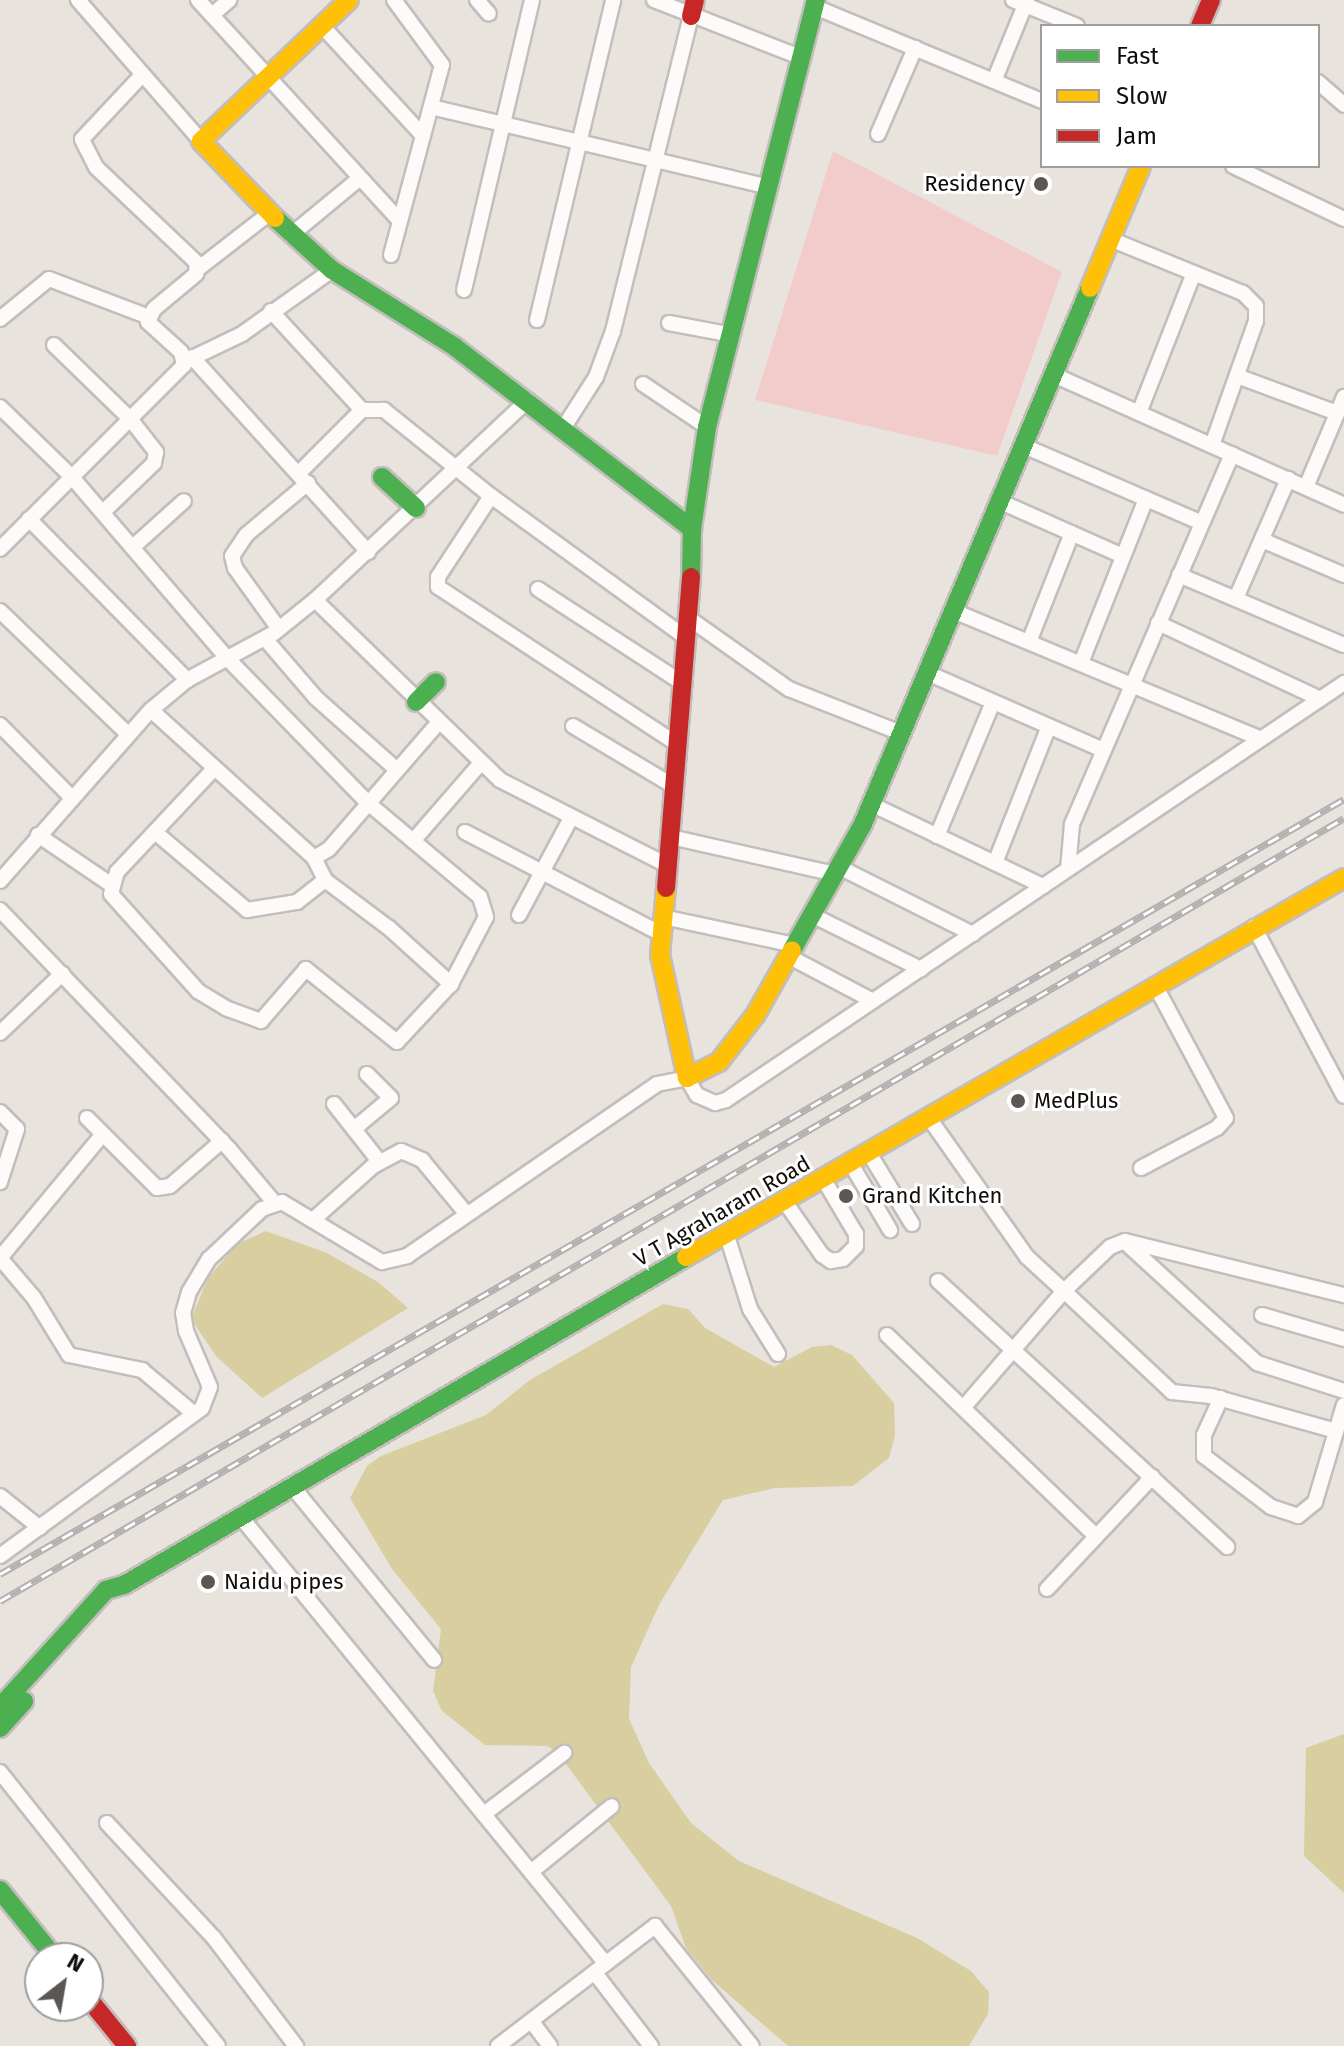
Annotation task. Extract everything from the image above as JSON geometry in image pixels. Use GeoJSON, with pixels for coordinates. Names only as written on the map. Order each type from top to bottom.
{"type":"FeatureCollection","features":[{"type":"Feature","properties":{"kind":"street"},"geometry":{"type":"LineString","coordinates":[[78,0],[201,141],[291,235],[332,270],[405,314],[528,400],[692,529]]}},
{"type":"Feature","properties":{"kind":"street"},"geometry":{"type":"LineString","coordinates":[[198,0],[400,221]]}},
{"type":"Feature","properties":{"kind":"street"},"geometry":{"type":"LineString","coordinates":[[212,15],[229,0]]}},
{"type":"Feature","properties":{"kind":"street"},"geometry":{"type":"LineString","coordinates":[[201,141],[349,0]]}},
{"type":"Feature","properties":{"kind":"street"},"geometry":{"type":"LineString","coordinates":[[391,255],[441,60],[394,0]]}},
{"type":"Feature","properties":{"kind":"street"},"geometry":{"type":"LineString","coordinates":[[477,0],[489,14]]}},
{"type":"Feature","properties":{"kind":"street"},"geometry":{"type":"LineString","coordinates":[[464,290],[532,0]]}},
{"type":"Feature","properties":{"kind":"street"},"geometry":{"type":"LineString","coordinates":[[537,320],[613,0]]}},
{"type":"Feature","properties":{"kind":"street"},"geometry":{"type":"LineString","coordinates":[[654,0],[693,8],[803,58]]}},
{"type":"Feature","properties":{"kind":"street"},"geometry":{"type":"LineString","coordinates":[[1204,24],[1211,0]]}},
{"type":"Feature","properties":{"kind":"street"},"geometry":{"type":"LineString","coordinates":[[994,81],[1021,2],[1072,24]]}},
{"type":"Feature","properties":{"kind":"street"},"geometry":{"type":"LineString","coordinates":[[1040,100],[815,3],[786,133],[765,186],[732,335],[707,427],[692,529],[690,619],[663,926],[665,985],[687,1078],[697,1095],[715,1103],[726,1100],[1344,683]]}},
{"type":"Feature","properties":{"kind":"street"},"geometry":{"type":"LineString","coordinates":[[564,427],[596,377],[613,331],[693,8]]}},
{"type":"Feature","properties":{"kind":"street"},"geometry":{"type":"LineString","coordinates":[[322,26],[423,136]]}},
{"type":"Feature","properties":{"kind":"street"},"geometry":{"type":"LineString","coordinates":[[878,134],[915,48]]}},
{"type":"Feature","properties":{"kind":"street"},"geometry":{"type":"LineString","coordinates":[[142,75],[83,134],[83,144],[96,167],[199,268]]}},
{"type":"Feature","properties":{"kind":"street"},"geometry":{"type":"LineString","coordinates":[[1320,84],[1344,105]]}},
{"type":"Feature","properties":{"kind":"street"},"geometry":{"type":"LineString","coordinates":[[431,107],[765,186]]}},
{"type":"Feature","properties":{"kind":"street"},"geometry":{"type":"LineString","coordinates":[[0,910],[222,1141],[274,1202],[298,1208],[361,1252],[391,1262],[407,1256],[465,1212],[641,1091],[687,1078],[719,1062],[756,1014],[871,804],[930,674],[1140,168]]}},
{"type":"Feature","properties":{"kind":"street"},"geometry":{"type":"LineString","coordinates":[[1237,168],[1344,219]]}},
{"type":"Feature","properties":{"kind":"street"},"geometry":{"type":"LineString","coordinates":[[291,235],[360,178]]}},
{"type":"Feature","properties":{"kind":"street"},"geometry":{"type":"LineString","coordinates":[[149,317],[199,268],[270,213]]}},
{"type":"Feature","properties":{"kind":"street"},"geometry":{"type":"LineString","coordinates":[[1110,239],[1243,293],[1256,306],[1237,376],[1212,445]]}},
{"type":"Feature","properties":{"kind":"street"},"geometry":{"type":"LineString","coordinates":[[0,549],[71,476],[178,376],[189,359],[242,334],[332,270]]}},
{"type":"Feature","properties":{"kind":"street"},"geometry":{"type":"LineString","coordinates":[[1139,413],[1194,273]]}},
{"type":"Feature","properties":{"kind":"street"},"geometry":{"type":"LineString","coordinates":[[0,319],[49,279],[149,317]]}},
{"type":"Feature","properties":{"kind":"street"},"geometry":{"type":"LineString","coordinates":[[271,311],[362,410]]}},
{"type":"Feature","properties":{"kind":"street"},"geometry":{"type":"LineString","coordinates":[[149,317],[150,326],[189,359],[303,478],[368,552]]}},
{"type":"Feature","properties":{"kind":"street"},"geometry":{"type":"LineString","coordinates":[[669,323],[732,335]]}},
{"type":"Feature","properties":{"kind":"street"},"geometry":{"type":"LineString","coordinates":[[54,345],[131,420],[154,447],[156,457],[103,512]]}},
{"type":"Feature","properties":{"kind":"street"},"geometry":{"type":"LineString","coordinates":[[1054,375],[1344,505]]}},
{"type":"Feature","properties":{"kind":"street"},"geometry":{"type":"LineString","coordinates":[[1237,376],[1337,413]]}},
{"type":"Feature","properties":{"kind":"street"},"geometry":{"type":"LineString","coordinates":[[643,384],[707,427]]}},
{"type":"Feature","properties":{"kind":"street"},"geometry":{"type":"LineString","coordinates":[[1306,487],[1344,397]]}},
{"type":"Feature","properties":{"kind":"street"},"geometry":{"type":"LineString","coordinates":[[0,881],[70,796],[151,710],[187,680],[279,629],[315,600],[458,470],[528,400]]}},
{"type":"Feature","properties":{"kind":"street"},"geometry":{"type":"LineString","coordinates":[[0,407],[71,476],[226,657],[368,803],[480,897],[485,909],[483,925],[466,946],[451,984],[397,1042],[306,969],[261,1021],[198,991],[111,894],[110,884],[212,771]]}},
{"type":"Feature","properties":{"kind":"street"},"geometry":{"type":"LineString","coordinates":[[279,629],[235,568],[232,556],[246,535],[303,478],[362,410],[375,407],[394,415],[491,496],[688,639]]}},
{"type":"Feature","properties":{"kind":"street"},"geometry":{"type":"LineString","coordinates":[[1024,446],[1202,523]]}},
{"type":"Feature","properties":{"kind":"street"},"geometry":{"type":"LineString","coordinates":[[1068,869],[1072,824],[1232,454]]}},
{"type":"Feature","properties":{"kind":"street"},"geometry":{"type":"LineString","coordinates":[[382,477],[416,508]]}},
{"type":"Feature","properties":{"kind":"street"},"geometry":{"type":"LineString","coordinates":[[1237,596],[1288,479]]}},
{"type":"Feature","properties":{"kind":"street"},"geometry":{"type":"LineString","coordinates":[[491,496],[438,577],[438,587],[677,744]]}},
{"type":"Feature","properties":{"kind":"street"},"geometry":{"type":"LineString","coordinates":[[1081,663],[1146,499]]}},
{"type":"Feature","properties":{"kind":"street"},"geometry":{"type":"LineString","coordinates":[[134,546],[184,501]]}},
{"type":"Feature","properties":{"kind":"street"},"geometry":{"type":"LineString","coordinates":[[1001,502],[1123,556]]}},
{"type":"Feature","properties":{"kind":"street"},"geometry":{"type":"LineString","coordinates":[[29,519],[187,680]]}},
{"type":"Feature","properties":{"kind":"street"},"geometry":{"type":"LineString","coordinates":[[1029,642],[1072,533]]}},
{"type":"Feature","properties":{"kind":"street"},"geometry":{"type":"LineString","coordinates":[[1262,540],[1344,575]]}},
{"type":"Feature","properties":{"kind":"street"},"geometry":{"type":"LineString","coordinates":[[1179,575],[1237,596],[1344,645]]}},
{"type":"Feature","properties":{"kind":"street"},"geometry":{"type":"LineString","coordinates":[[538,589],[682,683]]}},
{"type":"Feature","properties":{"kind":"street"},"geometry":{"type":"LineString","coordinates":[[315,600],[480,764],[522,794],[669,866]]}},
{"type":"Feature","properties":{"kind":"street"},"geometry":{"type":"LineString","coordinates":[[0,611],[128,734]]}},
{"type":"Feature","properties":{"kind":"street"},"geometry":{"type":"LineString","coordinates":[[956,612],[1261,739]]}},
{"type":"Feature","properties":{"kind":"street"},"geometry":{"type":"LineString","coordinates":[[690,619],[797,693],[903,734]]}},
{"type":"Feature","properties":{"kind":"street"},"geometry":{"type":"LineString","coordinates":[[1158,623],[1320,699]]}},
{"type":"Feature","properties":{"kind":"street"},"geometry":{"type":"LineString","coordinates":[[267,641],[316,698],[397,770]]}},
{"type":"Feature","properties":{"kind":"street"},"geometry":{"type":"LineString","coordinates":[[930,674],[1103,750]]}},
{"type":"Feature","properties":{"kind":"street"},"geometry":{"type":"LineString","coordinates":[[416,702],[436,682]]}},
{"type":"Feature","properties":{"kind":"street"},"geometry":{"type":"LineString","coordinates":[[937,836],[993,702]]}},
{"type":"Feature","properties":{"kind":"street"},"geometry":{"type":"LineString","coordinates":[[151,710],[212,771],[314,858],[325,880],[366,908],[451,984]]}},
{"type":"Feature","properties":{"kind":"street"},"geometry":{"type":"LineString","coordinates":[[314,858],[368,803],[438,723]]}},
{"type":"Feature","properties":{"kind":"street"},"geometry":{"type":"LineString","coordinates":[[0,725],[70,796]]}},
{"type":"Feature","properties":{"kind":"street"},"geometry":{"type":"LineString","coordinates":[[573,726],[675,787]]}},
{"type":"Feature","properties":{"kind":"street"},"geometry":{"type":"LineString","coordinates":[[995,863],[1049,726]]}},
{"type":"Feature","properties":{"kind":"street"},"geometry":{"type":"LineString","coordinates":[[413,841],[480,764]]}},
{"type":"Feature","properties":{"kind":"street"},"geometry":{"type":"LineString","coordinates":[[871,804],[1043,886]]}},
{"type":"Feature","properties":{"kind":"street"},"geometry":{"type":"LineString","coordinates":[[519,915],[571,818]]}},
{"type":"Feature","properties":{"kind":"street"},"geometry":{"type":"LineString","coordinates":[[155,832],[247,910],[297,902],[325,880]]}},
{"type":"Feature","properties":{"kind":"street"},"geometry":{"type":"LineString","coordinates":[[465,832],[541,873],[663,926],[792,951],[873,1001]]}},
{"type":"Feature","properties":{"kind":"street"},"geometry":{"type":"LineString","coordinates":[[38,835],[110,884]]}},
{"type":"Feature","properties":{"kind":"street"},"geometry":{"type":"LineString","coordinates":[[671,837],[837,871],[973,934]]}},
{"type":"Feature","properties":{"kind":"street","name":"V T Agraharam Road"},"geometry":{"type":"LineString","coordinates":[[0,1707],[106,1590],[124,1585],[291,1485],[824,1180],[1254,927],[1344,878]]}},
{"type":"Feature","properties":{"kind":"street"},"geometry":{"type":"LineString","coordinates":[[812,915],[921,969]]}},
{"type":"Feature","properties":{"kind":"street"},"geometry":{"type":"LineString","coordinates":[[1254,927],[1344,1096]]}},
{"type":"Feature","properties":{"kind":"street"},"geometry":{"type":"LineString","coordinates":[[0,1033],[62,974]]}},
{"type":"Feature","properties":{"kind":"street"},"geometry":{"type":"LineString","coordinates":[[1141,1168],[1217,1128],[1226,1118],[1155,985]]}},
{"type":"Feature","properties":{"kind":"street"},"geometry":{"type":"LineString","coordinates":[[354,1129],[391,1100],[390,1093],[367,1074]]}},
{"type":"Feature","properties":{"kind":"street"},"geometry":{"type":"LineString","coordinates":[[334,1104],[379,1161]]}},
{"type":"Feature","properties":{"kind":"street"},"geometry":{"type":"LineString","coordinates":[[0,1112],[17,1129],[0,1182]]}},
{"type":"Feature","properties":{"kind":"street"},"geometry":{"type":"LineString","coordinates":[[87,1118],[151,1185],[162,1189],[222,1141]]}},
{"type":"Feature","properties":{"kind":"street"},"geometry":{"type":"LineString","coordinates":[[929,1118],[1027,1257],[1172,1392],[1221,1398],[1336,1431]]}},
{"type":"Feature","properties":{"kind":"street"},"geometry":{"type":"LineString","coordinates":[[103,1134],[0,1258],[34,1298],[69,1355],[142,1370],[193,1413]]}},
{"type":"Feature","properties":{"kind":"street"},"geometry":{"type":"LineString","coordinates":[[314,1219],[379,1161],[401,1151],[416,1155],[465,1212]]}},
{"type":"Feature","properties":{"kind":"street"},"geometry":{"type":"LineString","coordinates":[[869,1153],[912,1224]]}},
{"type":"Feature","properties":{"kind":"street"},"geometry":{"type":"LineString","coordinates":[[851,1164],[890,1230]]}},
{"type":"Feature","properties":{"kind":"street"},"geometry":{"type":"LineString","coordinates":[[785,1202],[822,1255],[831,1261],[843,1259],[856,1246],[856,1234],[824,1180]]}},
{"type":"Feature","properties":{"kind":"street"},"geometry":{"type":"LineString","coordinates":[[0,1556],[207,1401],[210,1387],[186,1331],[183,1313],[189,1292],[209,1259],[274,1202]]}},
{"type":"Feature","properties":{"kind":"street"},"geometry":{"type":"LineString","coordinates":[[727,1236],[750,1309],[778,1354]]}},
{"type":"Feature","properties":{"kind":"street"},"geometry":{"type":"LineString","coordinates":[[1125,1241],[1257,1363],[1344,1391]]}},
{"type":"Feature","properties":{"kind":"street"},"geometry":{"type":"LineString","coordinates":[[963,1408],[1064,1291],[1110,1247],[1125,1241],[1344,1295]]}},
{"type":"Feature","properties":{"kind":"street"},"geometry":{"type":"LineString","coordinates":[[938,1281],[1227,1547]]}},
{"type":"Feature","properties":{"kind":"street"},"geometry":{"type":"LineString","coordinates":[[1262,1315],[1344,1339]]}},
{"type":"Feature","properties":{"kind":"street"},"geometry":{"type":"LineString","coordinates":[[887,1335],[1096,1536]]}},
{"type":"Feature","properties":{"kind":"street"},"geometry":{"type":"LineString","coordinates":[[1221,1398],[1204,1435],[1204,1456],[1224,1476],[1283,1512],[1305,1516],[1313,1507],[1344,1405]]}},
{"type":"Feature","properties":{"kind":"street"},"geometry":{"type":"LineString","coordinates":[[1047,1589],[1152,1477]]}},
{"type":"Feature","properties":{"kind":"street"},"geometry":{"type":"LineString","coordinates":[[291,1485],[434,1660]]}},
{"type":"Feature","properties":{"kind":"street"},"geometry":{"type":"LineString","coordinates":[[0,1496],[40,1528]]}},
{"type":"Feature","properties":{"kind":"street"},"geometry":{"type":"LineString","coordinates":[[240,1516],[531,1872],[651,2046]]}},
{"type":"Feature","properties":{"kind":"street","name":"V T Agraharam Road"},"geometry":{"type":"LineString","coordinates":[[0,1728],[124,1585]]}},
{"type":"Feature","properties":{"kind":"street"},"geometry":{"type":"LineString","coordinates":[[484,1814],[564,1753]]}},
{"type":"Feature","properties":{"kind":"street"},"geometry":{"type":"LineString","coordinates":[[0,1772],[218,2046]]}},
{"type":"Feature","properties":{"kind":"street"},"geometry":{"type":"LineString","coordinates":[[531,1872],[612,1806]]}},
{"type":"Feature","properties":{"kind":"street"},"geometry":{"type":"LineString","coordinates":[[107,1823],[214,1938],[296,2046]]}},
{"type":"Feature","properties":{"kind":"street"},"geometry":{"type":"LineString","coordinates":[[0,1890],[42,1942]]}},
{"type":"Feature","properties":{"kind":"street"},"geometry":{"type":"LineString","coordinates":[[498,2046],[649,1928],[659,1927],[752,2046]]}},
{"type":"Feature","properties":{"kind":"street"},"geometry":{"type":"LineString","coordinates":[[104,2018],[127,2046]]}},
{"type":"Feature","properties":{"kind":"street"},"geometry":{"type":"LineString","coordinates":[[532,2022],[550,2046]]}},
{"type":"Feature","properties":{"kind":"shaded area"},"geometry":{"type":"Polygon","coordinates":[[[833,151],[1062,272],[997,456],[755,400],[833,151]]]}},
{"type":"Feature","properties":{"kind":"shaded area"},"geometry":{"type":"Polygon","coordinates":[[[266,1231],[327,1253],[378,1282],[408,1308],[262,1398],[216,1356],[191,1319],[208,1278],[237,1244],[266,1231]]]}},
{"type":"Feature","properties":{"kind":"shaded area"},"geometry":{"type":"Polygon","coordinates":[[[663,1304],[688,1309],[705,1328],[774,1367],[812,1347],[831,1345],[852,1355],[894,1403],[895,1435],[889,1458],[853,1486],[775,1488],[723,1500],[660,1603],[631,1667],[629,1719],[649,1763],[691,1823],[739,1861],[917,1938],[971,1971],[989,1992],[988,2014],[969,2046],[788,2046],[712,1980],[686,1948],[671,1906],[557,1752],[547,1746],[485,1745],[442,1711],[433,1691],[441,1629],[392,1569],[350,1498],[367,1466],[381,1456],[486,1415],[530,1380],[663,1304]]]}},
{"type":"Feature","properties":{"kind":"shaded area"},"geometry":{"type":"Polygon","coordinates":[[[1344,1734],[1344,1893],[1304,1856],[1306,1748],[1344,1734]]]}},
{"type":"Feature","properties":{"kind":"railway"},"geometry":{"type":"LineString","coordinates":[[0,1574],[1344,799]]}},
{"type":"Feature","properties":{"kind":"railway"},"geometry":{"type":"LineString","coordinates":[[0,1601],[1344,818]]}},
{"type":"Feature","properties":{"kind":"traffic: fast"},"geometry":{"type":"LineString","coordinates":[[691,577],[692,529],[707,427],[816,0]]}},
{"type":"Feature","properties":{"kind":"traffic: fast"},"geometry":{"type":"LineString","coordinates":[[275,218],[332,270],[455,347],[692,529]]}},
{"type":"Feature","properties":{"kind":"traffic: fast"},"geometry":{"type":"LineString","coordinates":[[792,950],[862,826],[1090,288]]}},
{"type":"Feature","properties":{"kind":"traffic: fast"},"geometry":{"type":"LineString","coordinates":[[382,477],[416,508]]}},
{"type":"Feature","properties":{"kind":"traffic: fast"},"geometry":{"type":"LineString","coordinates":[[416,702],[436,682]]}},
{"type":"Feature","properties":{"kind":"traffic: fast"},"geometry":{"type":"LineString","coordinates":[[0,1707],[106,1590],[124,1585],[686,1257]]}},
{"type":"Feature","properties":{"kind":"traffic: fast"},"geometry":{"type":"LineString","coordinates":[[0,1728],[24,1701]]}},
{"type":"Feature","properties":{"kind":"traffic: fast"},"geometry":{"type":"LineString","coordinates":[[0,1890],[42,1942]]}},
{"type":"Feature","properties":{"kind":"traffic: slow"},"geometry":{"type":"LineString","coordinates":[[275,218],[201,141],[349,0]]}},
{"type":"Feature","properties":{"kind":"traffic: slow"},"geometry":{"type":"LineString","coordinates":[[1090,288],[1140,168]]}},
{"type":"Feature","properties":{"kind":"traffic: slow"},"geometry":{"type":"LineString","coordinates":[[686,1257],[1344,878]]}},
{"type":"Feature","properties":{"kind":"traffic: slow"},"geometry":{"type":"LineString","coordinates":[[666,888],[660,955],[687,1078],[719,1062],[756,1014],[792,950]]}},
{"type":"Feature","properties":{"kind":"traffic: jam"},"geometry":{"type":"LineString","coordinates":[[691,16],[695,0]]}},
{"type":"Feature","properties":{"kind":"traffic: jam"},"geometry":{"type":"LineString","coordinates":[[1201,24],[1211,0]]}},
{"type":"Feature","properties":{"kind":"traffic: jam"},"geometry":{"type":"LineString","coordinates":[[666,888],[691,577]]}},
{"type":"Feature","properties":{"kind":"traffic: jam"},"geometry":{"type":"LineString","coordinates":[[104,2018],[127,2046]]}},
{"type":"Feature","properties":{"kind":"place","name":"Residency"},"geometry":{"type":"Point","coordinates":[1041,184]}},
{"type":"Feature","properties":{"kind":"place","name":"MedPlus"},"geometry":{"type":"Point","coordinates":[1018,1101]}},
{"type":"Feature","properties":{"kind":"place","name":"Grand Kitchen"},"geometry":{"type":"Point","coordinates":[846,1196]}},
{"type":"Feature","properties":{"kind":"place","name":"Naidu pipes"},"geometry":{"type":"Point","coordinates":[208,1582]}}]}
